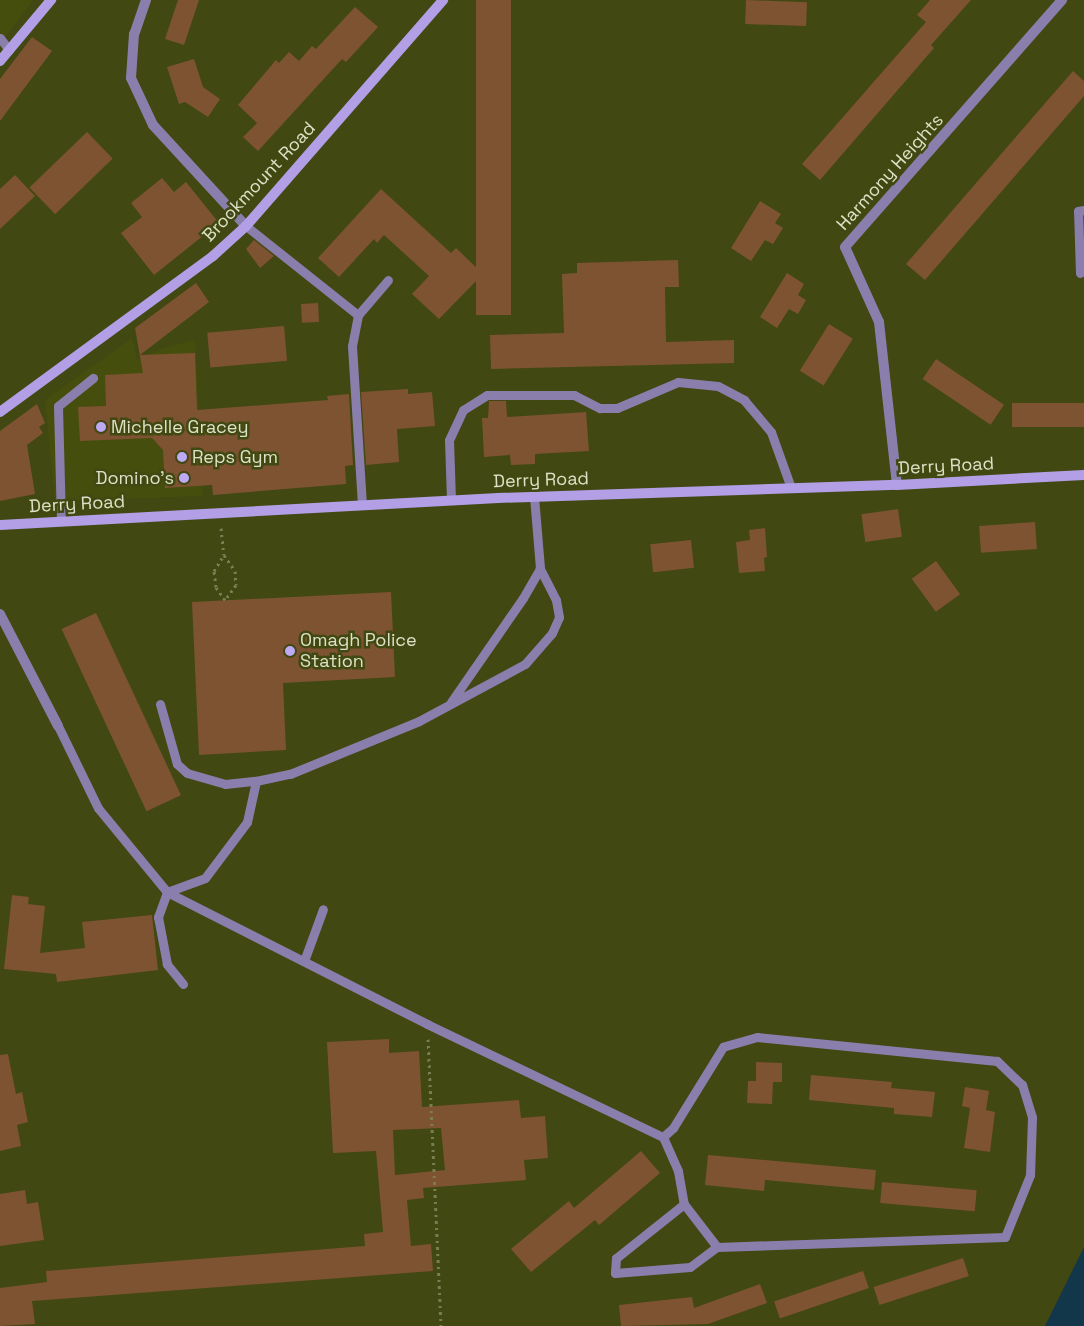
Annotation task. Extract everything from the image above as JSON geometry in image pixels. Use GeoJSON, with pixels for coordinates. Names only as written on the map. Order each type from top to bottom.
{"type":"FeatureCollection","features":[{"type":"Feature","properties":{"kind":"main road"},"geometry":{"type":"LineString","coordinates":[[0,61],[50,0]]}},
{"type":"Feature","properties":{"kind":"main road","name":"Brookmount Road"},"geometry":{"type":"LineString","coordinates":[[0,412],[213,256],[246,226],[443,0]]}},
{"type":"Feature","properties":{"kind":"main road","name":"Derry Road"},"geometry":{"type":"LineString","coordinates":[[0,525],[451,500],[897,485],[1084,475]]}},
{"type":"Feature","properties":{"kind":"street"},"geometry":{"type":"LineString","coordinates":[[146,0],[134,34],[131,78],[153,125],[246,226]]}},
{"type":"Feature","properties":{"kind":"street","name":"Harmony Heights"},"geometry":{"type":"LineString","coordinates":[[897,485],[879,322],[845,247],[1062,0]]}},
{"type":"Feature","properties":{"kind":"street"},"geometry":{"type":"LineString","coordinates":[[0,614],[58,726]]}},
{"type":"Feature","properties":{"kind":"lane"},"geometry":{"type":"LineString","coordinates":[[0,38],[9,50]]}},
{"type":"Feature","properties":{"kind":"lane"},"geometry":{"type":"LineString","coordinates":[[1080,273],[1078,211],[1084,210]]}},
{"type":"Feature","properties":{"kind":"lane"},"geometry":{"type":"LineString","coordinates":[[246,226],[358,315]]}},
{"type":"Feature","properties":{"kind":"lane"},"geometry":{"type":"LineString","coordinates":[[362,505],[352,346],[358,315],[388,280]]}},
{"type":"Feature","properties":{"kind":"lane"},"geometry":{"type":"LineString","coordinates":[[61,521],[58,406],[93,378]]}},
{"type":"Feature","properties":{"kind":"lane"},"geometry":{"type":"LineString","coordinates":[[451,500],[449,440],[462,410],[488,395],[574,395],[600,408],[617,408],[678,382],[718,386],[744,400],[771,432],[791,488]]}},
{"type":"Feature","properties":{"kind":"lane"},"geometry":{"type":"LineString","coordinates":[[160,704],[177,764],[187,773],[225,784],[256,781],[290,774],[419,721],[451,702],[526,664],[552,633],[559,617],[556,600],[540,568],[534,497]]}},
{"type":"Feature","properties":{"kind":"lane"},"geometry":{"type":"LineString","coordinates":[[451,702],[523,598],[540,568]]}},
{"type":"Feature","properties":{"kind":"lane"},"geometry":{"type":"LineString","coordinates":[[466,679],[482,686]]}},
{"type":"Feature","properties":{"kind":"lane"},"geometry":{"type":"LineString","coordinates":[[58,726],[98,808],[168,892],[427,1024],[663,1137],[678,1171],[684,1204],[717,1247]]}},
{"type":"Feature","properties":{"kind":"lane"},"geometry":{"type":"LineString","coordinates":[[183,984],[167,964],[158,917],[168,892],[205,878],[247,822],[256,781]]}},
{"type":"Feature","properties":{"kind":"lane"},"geometry":{"type":"LineString","coordinates":[[304,961],[324,909]]}},
{"type":"Feature","properties":{"kind":"lane"},"geometry":{"type":"LineString","coordinates":[[663,1137],[673,1128],[723,1047],[757,1037],[997,1061],[1022,1085],[1032,1117],[1030,1175],[1005,1237],[717,1247],[690,1267],[615,1273],[616,1258],[684,1204]]}},
{"type":"Feature","properties":{"kind":"path"},"geometry":{"type":"LineString","coordinates":[[219,513],[224,555],[235,571],[236,585],[225,600],[216,587],[214,571],[224,555]]}},
{"type":"Feature","properties":{"kind":"path"},"geometry":{"type":"LineString","coordinates":[[427,1024],[441,1326]]}},
{"type":"Feature","properties":{"kind":"shaded area"},"geometry":{"type":"Polygon","coordinates":[[[0,0],[33,0],[0,44],[0,0]]]}},
{"type":"Feature","properties":{"kind":"shaded area"},"geometry":{"type":"Polygon","coordinates":[[[132,338],[137,360],[163,348],[195,340],[203,496],[55,501],[45,400],[132,338]]]}},
{"type":"Feature","properties":{"kind":"water"},"geometry":{"type":"Polygon","coordinates":[[[1084,1247],[1084,1326],[1045,1326],[1084,1247]]]}},
{"type":"Feature","properties":{"kind":"building"},"geometry":{"type":"Polygon","coordinates":[[[178,0],[199,0],[184,45],[165,39],[178,0]]]}},
{"type":"Feature","properties":{"kind":"building"},"geometry":{"type":"Polygon","coordinates":[[[476,0],[511,0],[511,315],[476,315],[476,0]]]}},
{"type":"Feature","properties":{"kind":"building"},"geometry":{"type":"Polygon","coordinates":[[[746,0],[807,2],[806,26],[745,24],[746,0]]]}},
{"type":"Feature","properties":{"kind":"building"},"geometry":{"type":"Polygon","coordinates":[[[930,0],[971,0],[931,45],[934,48],[820,180],[802,164],[926,22],[917,15],[930,0]]]}},
{"type":"Feature","properties":{"kind":"building"},"geometry":{"type":"Polygon","coordinates":[[[355,7],[378,27],[346,62],[342,59],[258,151],[243,137],[257,123],[238,105],[276,60],[279,63],[289,52],[299,61],[312,46],[316,49],[355,7]]]}},
{"type":"Feature","properties":{"kind":"building"},"geometry":{"type":"Polygon","coordinates":[[[32,37],[52,51],[0,121],[0,79],[32,37]]]}},
{"type":"Feature","properties":{"kind":"building"},"geometry":{"type":"Polygon","coordinates":[[[194,59],[203,87],[220,99],[208,117],[185,102],[179,104],[167,67],[194,59]]]}},
{"type":"Feature","properties":{"kind":"building"},"geometry":{"type":"Polygon","coordinates":[[[1073,71],[1084,81],[1084,96],[925,280],[906,264],[1073,71]]]}},
{"type":"Feature","properties":{"kind":"building"},"geometry":{"type":"Polygon","coordinates":[[[87,132],[113,159],[55,214],[29,188],[87,132]]]}},
{"type":"Feature","properties":{"kind":"building"},"geometry":{"type":"Polygon","coordinates":[[[15,175],[35,196],[0,229],[0,189],[15,175]]]}},
{"type":"Feature","properties":{"kind":"building"},"geometry":{"type":"Polygon","coordinates":[[[162,178],[174,192],[186,182],[219,223],[154,275],[121,233],[142,217],[131,203],[162,178]]]}},
{"type":"Feature","properties":{"kind":"building"},"geometry":{"type":"Polygon","coordinates":[[[381,189],[451,253],[456,248],[483,274],[439,319],[412,294],[429,276],[384,235],[377,243],[374,239],[339,277],[318,258],[381,189]]]}},
{"type":"Feature","properties":{"kind":"building"},"geometry":{"type":"Polygon","coordinates":[[[760,201],[781,214],[775,223],[783,228],[773,244],[765,240],[751,261],[731,248],[760,201]]]}},
{"type":"Feature","properties":{"kind":"building"},"geometry":{"type":"Polygon","coordinates":[[[254,240],[274,256],[260,268],[246,249],[254,240]]]}},
{"type":"Feature","properties":{"kind":"building"},"geometry":{"type":"Polygon","coordinates":[[[678,260],[679,287],[665,287],[666,342],[734,340],[734,363],[491,369],[490,335],[564,333],[562,274],[577,273],[577,263],[678,260]]]}},
{"type":"Feature","properties":{"kind":"building"},"geometry":{"type":"Polygon","coordinates":[[[787,273],[804,284],[798,295],[806,300],[798,314],[789,309],[777,328],[760,317],[787,273]]]}},
{"type":"Feature","properties":{"kind":"building"},"geometry":{"type":"Polygon","coordinates":[[[196,283],[209,302],[140,355],[195,353],[197,410],[328,400],[327,396],[349,394],[353,465],[345,466],[346,484],[213,495],[212,485],[165,488],[163,450],[152,438],[80,441],[78,407],[106,406],[105,375],[143,373],[135,328],[196,283]]]}},
{"type":"Feature","properties":{"kind":"building"},"geometry":{"type":"Polygon","coordinates":[[[318,303],[319,322],[302,323],[301,304],[318,303]]]}},
{"type":"Feature","properties":{"kind":"building"},"geometry":{"type":"Polygon","coordinates":[[[829,324],[853,339],[824,385],[800,371],[829,324]]]}},
{"type":"Feature","properties":{"kind":"building"},"geometry":{"type":"Polygon","coordinates":[[[284,326],[287,361],[210,368],[207,333],[284,326]]]}},
{"type":"Feature","properties":{"kind":"building"},"geometry":{"type":"Polygon","coordinates":[[[936,359],[1004,405],[991,425],[923,379],[936,359]]]}},
{"type":"Feature","properties":{"kind":"building"},"geometry":{"type":"Polygon","coordinates":[[[408,389],[408,394],[432,392],[435,426],[397,429],[399,462],[366,465],[361,392],[408,389]]]}},
{"type":"Feature","properties":{"kind":"building"},"geometry":{"type":"Polygon","coordinates":[[[489,401],[506,401],[507,417],[586,412],[589,451],[535,454],[535,464],[511,465],[510,455],[484,457],[482,418],[488,418],[489,401]]]}},
{"type":"Feature","properties":{"kind":"building"},"geometry":{"type":"Polygon","coordinates":[[[1012,403],[1084,403],[1084,427],[1012,427],[1012,403]]]}},
{"type":"Feature","properties":{"kind":"building"},"geometry":{"type":"Polygon","coordinates":[[[37,404],[45,423],[39,427],[43,433],[27,445],[35,494],[0,501],[0,431],[37,404]]]}},
{"type":"Feature","properties":{"kind":"building"},"geometry":{"type":"Polygon","coordinates":[[[898,509],[902,537],[865,542],[861,514],[898,509]]]}},
{"type":"Feature","properties":{"kind":"building"},"geometry":{"type":"Polygon","coordinates":[[[1035,522],[1037,549],[981,553],[979,526],[1035,522]]]}},
{"type":"Feature","properties":{"kind":"building"},"geometry":{"type":"Polygon","coordinates":[[[765,528],[767,557],[764,558],[765,571],[739,573],[736,542],[750,540],[749,530],[765,528]]]}},
{"type":"Feature","properties":{"kind":"building"},"geometry":{"type":"Polygon","coordinates":[[[691,540],[694,568],[653,572],[650,544],[691,540]]]}},
{"type":"Feature","properties":{"kind":"building"},"geometry":{"type":"Polygon","coordinates":[[[936,561],[960,594],[936,612],[912,579],[936,561]]]}},
{"type":"Feature","properties":{"kind":"building"},"geometry":{"type":"Polygon","coordinates":[[[391,592],[395,677],[283,683],[286,750],[199,755],[192,602],[391,592]]]}},
{"type":"Feature","properties":{"kind":"building"},"geometry":{"type":"Polygon","coordinates":[[[96,613],[181,795],[147,811],[62,629],[96,613]]]}},
{"type":"Feature","properties":{"kind":"building"},"geometry":{"type":"Polygon","coordinates":[[[12,895],[29,897],[28,904],[45,906],[40,953],[85,948],[82,922],[152,915],[158,970],[57,982],[56,974],[4,969],[12,895]]]}},
{"type":"Feature","properties":{"kind":"building"},"geometry":{"type":"Polygon","coordinates":[[[389,1039],[389,1053],[419,1051],[422,1107],[519,1100],[521,1118],[545,1116],[548,1158],[524,1160],[526,1180],[423,1188],[424,1198],[407,1200],[411,1246],[431,1244],[433,1271],[32,1301],[35,1324],[0,1326],[0,1288],[47,1282],[46,1271],[365,1246],[364,1234],[383,1232],[376,1151],[333,1153],[327,1042],[389,1039]],[[441,1128],[393,1130],[395,1175],[445,1170],[441,1128]]]}},
{"type":"Feature","properties":{"kind":"building"},"geometry":{"type":"Polygon","coordinates":[[[8,1054],[16,1094],[22,1092],[28,1122],[17,1125],[21,1146],[0,1151],[0,1055],[8,1054]]]}},
{"type":"Feature","properties":{"kind":"building"},"geometry":{"type":"Polygon","coordinates":[[[756,1062],[782,1063],[782,1082],[773,1082],[772,1104],[747,1103],[748,1081],[756,1081],[756,1062]]]}},
{"type":"Feature","properties":{"kind":"building"},"geometry":{"type":"Polygon","coordinates":[[[811,1075],[892,1082],[891,1088],[935,1092],[932,1117],[894,1114],[894,1108],[809,1100],[811,1075]]]}},
{"type":"Feature","properties":{"kind":"building"},"geometry":{"type":"Polygon","coordinates":[[[965,1087],[989,1091],[986,1110],[995,1112],[990,1152],[964,1148],[970,1108],[962,1106],[965,1087]]]}},
{"type":"Feature","properties":{"kind":"building"},"geometry":{"type":"Polygon","coordinates":[[[641,1151],[660,1173],[599,1225],[595,1220],[531,1272],[511,1249],[569,1201],[574,1208],[641,1151]]]}},
{"type":"Feature","properties":{"kind":"building"},"geometry":{"type":"Polygon","coordinates":[[[708,1155],[876,1170],[874,1190],[765,1180],[764,1191],[705,1185],[708,1155]]]}},
{"type":"Feature","properties":{"kind":"building"},"geometry":{"type":"Polygon","coordinates":[[[882,1182],[977,1190],[975,1211],[880,1203],[882,1182]]]}},
{"type":"Feature","properties":{"kind":"building"},"geometry":{"type":"Polygon","coordinates":[[[25,1190],[27,1204],[38,1202],[44,1240],[0,1246],[0,1194],[25,1190]]]}},
{"type":"Feature","properties":{"kind":"building"},"geometry":{"type":"Polygon","coordinates":[[[963,1258],[969,1276],[879,1305],[874,1287],[963,1258]]]}},
{"type":"Feature","properties":{"kind":"building"},"geometry":{"type":"Polygon","coordinates":[[[863,1271],[869,1288],[780,1319],[774,1302],[863,1271]]]}},
{"type":"Feature","properties":{"kind":"building"},"geometry":{"type":"Polygon","coordinates":[[[760,1284],[767,1303],[708,1324],[621,1326],[619,1305],[692,1297],[694,1308],[760,1284]]]}},
{"type":"Feature","properties":{"kind":"place","name":"Michelle Gracey"},"geometry":{"type":"Point","coordinates":[101,427]}},
{"type":"Feature","properties":{"kind":"place","name":"Reps Gym"},"geometry":{"type":"Point","coordinates":[182,457]}},
{"type":"Feature","properties":{"kind":"place","name":"Domino's"},"geometry":{"type":"Point","coordinates":[184,478]}},
{"type":"Feature","properties":{"kind":"place","name":"Omagh Police Station"},"geometry":{"type":"Point","coordinates":[290,651]}}]}
